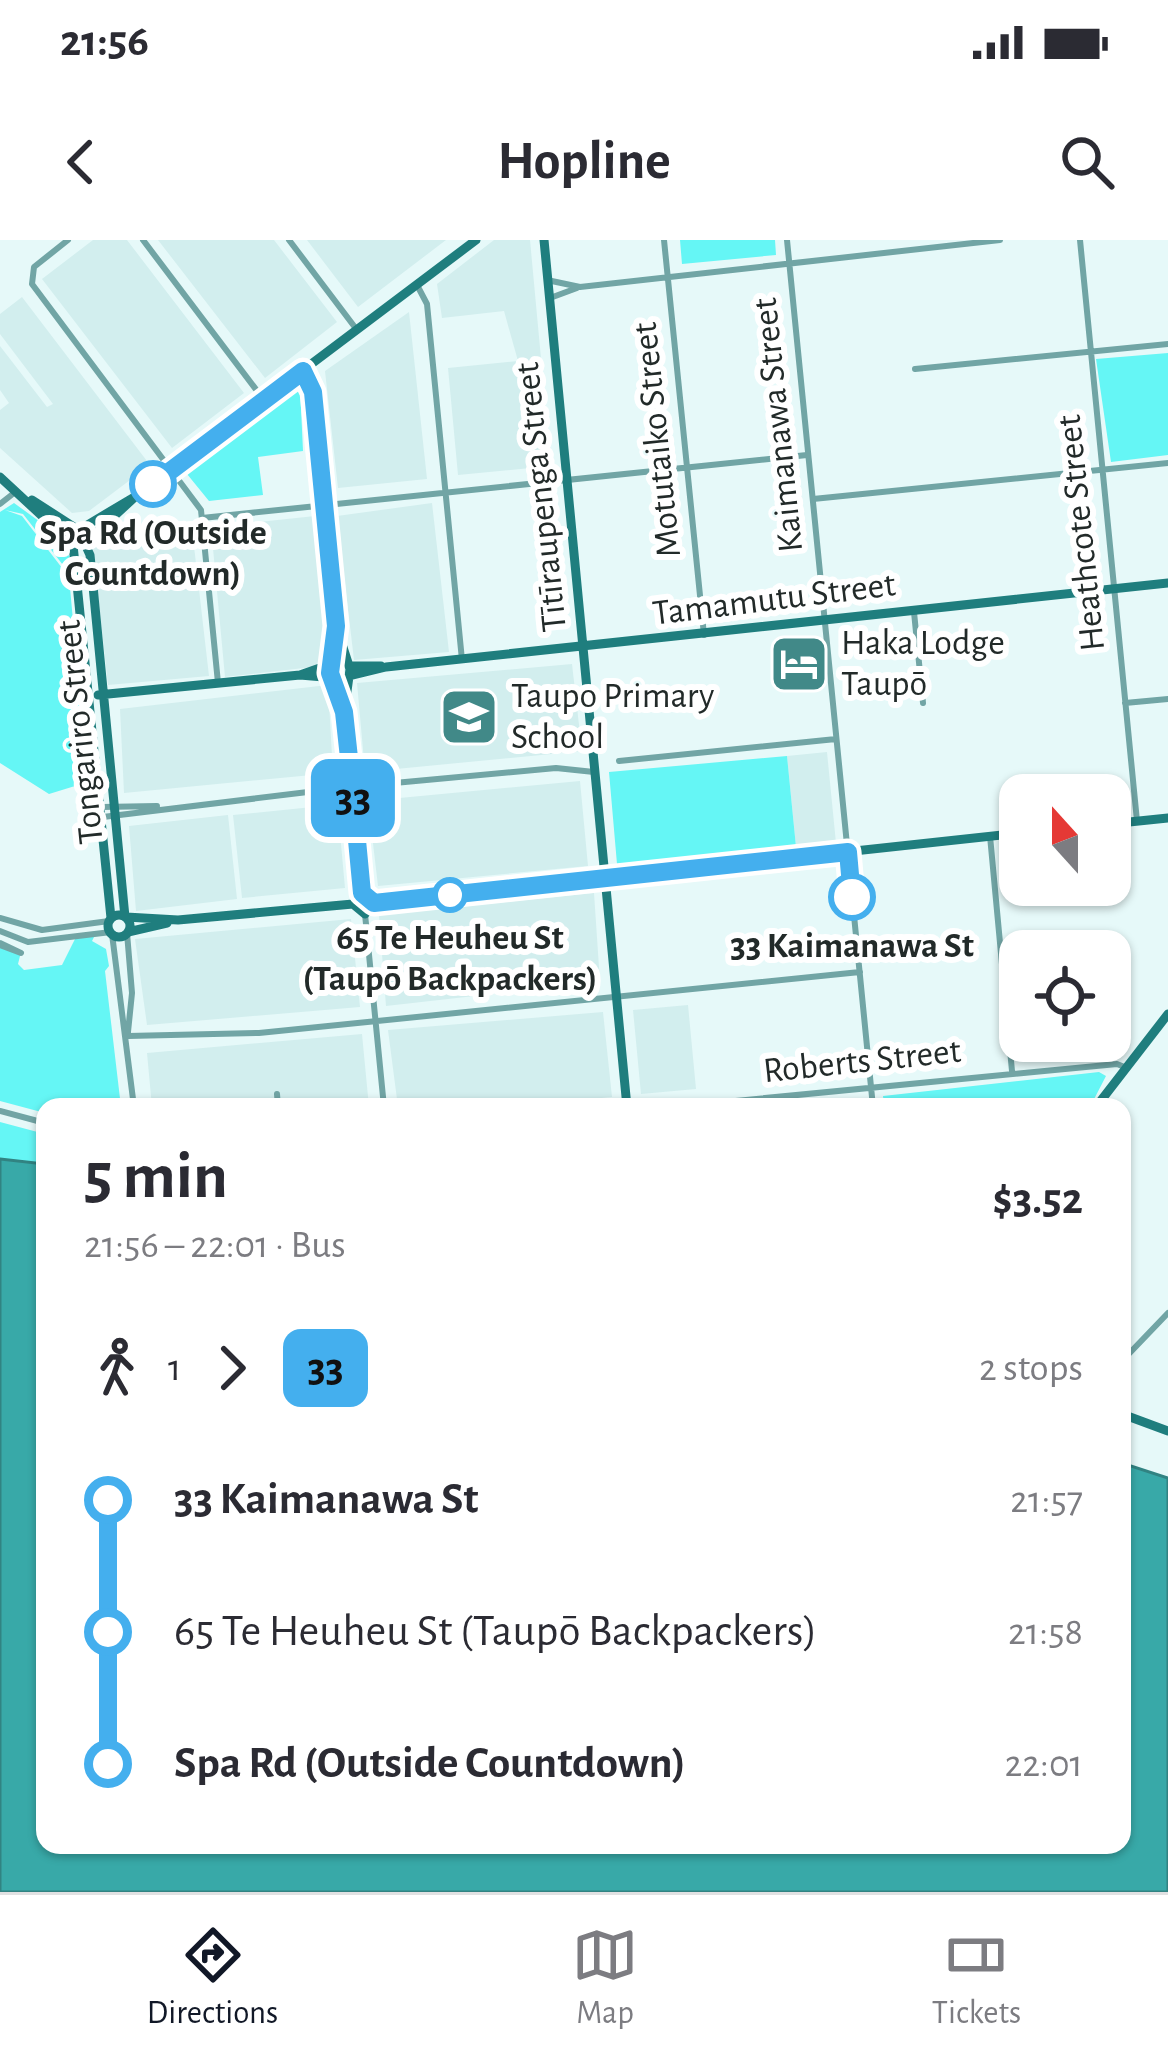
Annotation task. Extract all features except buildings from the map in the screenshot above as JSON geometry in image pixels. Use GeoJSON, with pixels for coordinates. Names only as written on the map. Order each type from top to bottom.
{"type":"FeatureCollection","features":[{"type":"Feature","properties":{"kind":"street"},"geometry":{"type":"LineString","coordinates":[[68,240],[31,274],[39,296],[172,470],[202,518],[218,683]]}},
{"type":"Feature","properties":{"kind":"street"},"geometry":{"type":"LineString","coordinates":[[143,240],[264,400]]}},
{"type":"Feature","properties":{"kind":"street"},"geometry":{"type":"LineString","coordinates":[[289,240],[357,330]]}},
{"type":"Feature","properties":{"kind":"street"},"geometry":{"type":"LineString","coordinates":[[78,543],[476,240]]}},
{"type":"Feature","properties":{"kind":"street","name":"Tītīraupenga Street"},"geometry":{"type":"LineString","coordinates":[[544,240],[626,1098]]}},
{"type":"Feature","properties":{"kind":"street","name":"Motutaiko Street"},"geometry":{"type":"LineString","coordinates":[[664,240],[704,635]]}},
{"type":"Feature","properties":{"kind":"street","name":"Kaimanawa Street"},"geometry":{"type":"LineString","coordinates":[[787,240],[872,1098]]}},
{"type":"Feature","properties":{"kind":"street"},"geometry":{"type":"LineString","coordinates":[[548,298],[580,287],[1000,240]]}},
{"type":"Feature","properties":{"kind":"street","name":"Heathcote Street"},"geometry":{"type":"LineString","coordinates":[[1080,240],[1137,821]]}},
{"type":"Feature","properties":{"kind":"street"},"geometry":{"type":"LineString","coordinates":[[547,280],[580,287]]}},
{"type":"Feature","properties":{"kind":"street"},"geometry":{"type":"LineString","coordinates":[[417,285],[427,304],[462,659]]}},
{"type":"Feature","properties":{"kind":"street"},"geometry":{"type":"LineString","coordinates":[[915,369],[1168,344]]}},
{"type":"Feature","properties":{"kind":"street"},"geometry":{"type":"LineString","coordinates":[[303,371],[313,392],[351,776],[362,786],[556,768],[594,772]]}},
{"type":"Feature","properties":{"kind":"street"},"geometry":{"type":"LineString","coordinates":[[202,518],[808,455]]}},
{"type":"Feature","properties":{"kind":"street"},"geometry":{"type":"LineString","coordinates":[[813,499],[1168,463]]}},
{"type":"Feature","properties":{"kind":"street"},"geometry":{"type":"LineString","coordinates":[[0,477],[78,543]]}},
{"type":"Feature","properties":{"kind":"street"},"geometry":{"type":"LineString","coordinates":[[17,491],[78,530]]}},
{"type":"Feature","properties":{"kind":"street"},"geometry":{"type":"LineString","coordinates":[[0,504],[17,491]]}},
{"type":"Feature","properties":{"kind":"street"},"geometry":{"type":"LineString","coordinates":[[78,530],[136,496]]}},
{"type":"Feature","properties":{"kind":"street"},"geometry":{"type":"LineString","coordinates":[[78,530],[78,543]]}},
{"type":"Feature","properties":{"kind":"street","name":"Tongariro Street"},"geometry":{"type":"LineString","coordinates":[[78,543],[128,932],[132,992],[128,1036]]}},
{"type":"Feature","properties":{"kind":"street","name":"Tamamutu Street"},"geometry":{"type":"LineString","coordinates":[[97,694],[583,648],[1168,584]]}},
{"type":"Feature","properties":{"kind":"street"},"geometry":{"type":"LineString","coordinates":[[914,609],[923,703]]}},
{"type":"Feature","properties":{"kind":"street"},"geometry":{"type":"LineString","coordinates":[[1125,703],[1168,699]]}},
{"type":"Feature","properties":{"kind":"street"},"geometry":{"type":"LineString","coordinates":[[619,761],[837,739]]}},
{"type":"Feature","properties":{"kind":"street"},"geometry":{"type":"LineString","coordinates":[[556,768],[592,752]]}},
{"type":"Feature","properties":{"kind":"street"},"geometry":{"type":"LineString","coordinates":[[109,812],[341,788],[351,776]]}},
{"type":"Feature","properties":{"kind":"street"},"geometry":{"type":"LineString","coordinates":[[353,904],[362,893],[353,798],[362,786]]}},
{"type":"Feature","properties":{"kind":"street"},"geometry":{"type":"LineString","coordinates":[[341,788],[353,798]]}},
{"type":"Feature","properties":{"kind":"street","name":"Tongariro Street"},"geometry":{"type":"LineString","coordinates":[[109,812],[111,926],[133,1098]]}},
{"type":"Feature","properties":{"kind":"street"},"geometry":{"type":"LineString","coordinates":[[1131,822],[1168,818]]}},
{"type":"Feature","properties":{"kind":"street"},"geometry":{"type":"LineString","coordinates":[[383,1098],[365,914],[374,903],[999,835]]}},
{"type":"Feature","properties":{"kind":"street"},"geometry":{"type":"LineString","coordinates":[[990,836],[1012,1073]]}},
{"type":"Feature","properties":{"kind":"street"},"geometry":{"type":"LineString","coordinates":[[362,893],[374,903]]}},
{"type":"Feature","properties":{"kind":"street"},"geometry":{"type":"LineString","coordinates":[[0,918],[42,930],[111,926],[128,932],[178,920],[353,904],[365,914]]}},
{"type":"Feature","properties":{"kind":"street"},"geometry":{"type":"LineString","coordinates":[[0,931],[28,942],[111,926],[126,917],[178,920]]}},
{"type":"Feature","properties":{"kind":"street"},"geometry":{"type":"LineString","coordinates":[[128,1036],[214,1037],[860,972]]}},
{"type":"Feature","properties":{"kind":"street"},"geometry":{"type":"LineString","coordinates":[[1103,1098],[1166,1020]]}},
{"type":"Feature","properties":{"kind":"street","name":"Roberts Street"},"geometry":{"type":"LineString","coordinates":[[767,1098],[1117,1064],[1127,1068]]}},
{"type":"Feature","properties":{"kind":"street"},"geometry":{"type":"LineString","coordinates":[[277,1094],[277,1098]]}},
{"type":"Feature","properties":{"kind":"street"},"geometry":{"type":"LineString","coordinates":[[0,1111],[36,1121]]}},
{"type":"Feature","properties":{"kind":"street"},"geometry":{"type":"LineString","coordinates":[[1131,1352],[1168,1313]]}},
{"type":"Feature","properties":{"kind":"street"},"geometry":{"type":"LineString","coordinates":[[1131,1417],[1168,1431]]}},
{"type":"Feature","properties":{"kind":"shaded area"},"geometry":{"type":"Polygon","coordinates":[[[93,240],[127,240],[244,393],[172,448],[42,279],[93,240]]]}},
{"type":"Feature","properties":{"kind":"shaded area"},"geometry":{"type":"Polygon","coordinates":[[[158,240],[274,240],[337,322],[265,378],[158,240]]]}},
{"type":"Feature","properties":{"kind":"shaded area"},"geometry":{"type":"Polygon","coordinates":[[[307,240],[446,240],[358,307],[307,240]]]}},
{"type":"Feature","properties":{"kind":"shaded area"},"geometry":{"type":"Polygon","coordinates":[[[494,240],[530,240],[551,466],[458,475],[448,368],[518,361],[504,311],[442,318],[437,284],[494,240]]]}},
{"type":"Feature","properties":{"kind":"shaded area"},"geometry":{"type":"Polygon","coordinates":[[[680,240],[775,240],[776,255],[682,264],[680,240]]]}},
{"type":"Feature","properties":{"kind":"shaded area"},"geometry":{"type":"Polygon","coordinates":[[[22,297],[150,465],[89,511],[72,513],[0,448],[0,410],[9,403],[0,390],[0,346],[47,407],[53,404],[0,334],[0,314],[22,297]]]}},
{"type":"Feature","properties":{"kind":"shaded area"},"geometry":{"type":"Polygon","coordinates":[[[409,312],[427,479],[338,488],[325,371],[409,312]]]}},
{"type":"Feature","properties":{"kind":"shaded area"},"geometry":{"type":"Polygon","coordinates":[[[1168,353],[1168,455],[1111,462],[1096,359],[1168,353]]]}},
{"type":"Feature","properties":{"kind":"shaded area"},"geometry":{"type":"Polygon","coordinates":[[[300,387],[303,451],[258,457],[263,495],[209,501],[187,474],[300,387]]]}},
{"type":"Feature","properties":{"kind":"shaded area"},"geometry":{"type":"Polygon","coordinates":[[[14,503],[43,524],[74,562],[70,574],[23,514],[5,510],[22,516],[69,577],[76,653],[63,659],[64,667],[77,669],[88,782],[49,794],[0,763],[0,512],[14,503]]]}},
{"type":"Feature","properties":{"kind":"shaded area"},"geometry":{"type":"Polygon","coordinates":[[[432,503],[449,652],[354,660],[337,516],[432,503]]]}},
{"type":"Feature","properties":{"kind":"shaded area"},"geometry":{"type":"Polygon","coordinates":[[[315,516],[330,665],[225,677],[211,527],[315,516]]]}},
{"type":"Feature","properties":{"kind":"shaded area"},"geometry":{"type":"Polygon","coordinates":[[[192,529],[209,676],[108,685],[93,549],[103,537],[192,529]]]}},
{"type":"Feature","properties":{"kind":"shaded area","name":"Taupo Primary School"},"geometry":{"type":"Polygon","coordinates":[[[572,664],[582,751],[365,772],[357,683],[572,664]]]}},
{"type":"Feature","properties":{"kind":"shaded area"},"geometry":{"type":"Polygon","coordinates":[[[328,685],[333,773],[124,793],[120,709],[328,685]]]}},
{"type":"Feature","properties":{"kind":"shaded area"},"geometry":{"type":"Polygon","coordinates":[[[827,752],[836,843],[796,847],[787,756],[827,752]]]}},
{"type":"Feature","properties":{"kind":"shaded area"},"geometry":{"type":"Polygon","coordinates":[[[787,756],[796,847],[617,864],[609,772],[787,756]]]}},
{"type":"Feature","properties":{"kind":"shaded area"},"geometry":{"type":"Polygon","coordinates":[[[580,781],[588,866],[378,886],[368,801],[580,781]]]}},
{"type":"Feature","properties":{"kind":"shaded area"},"geometry":{"type":"Polygon","coordinates":[[[332,805],[338,811],[345,888],[242,898],[233,815],[332,805]]]}},
{"type":"Feature","properties":{"kind":"shaded area"},"geometry":{"type":"Polygon","coordinates":[[[228,815],[237,899],[136,911],[129,826],[228,815]]]}},
{"type":"Feature","properties":{"kind":"shaded area"},"geometry":{"type":"Polygon","coordinates":[[[594,893],[600,982],[386,1006],[379,915],[594,893]]]}},
{"type":"Feature","properties":{"kind":"shaded area"},"geometry":{"type":"Polygon","coordinates":[[[351,919],[360,1007],[147,1025],[135,939],[351,919]]]}},
{"type":"Feature","properties":{"kind":"shaded area"},"geometry":{"type":"Polygon","coordinates":[[[95,935],[92,941],[106,949],[120,1098],[36,1098],[36,1111],[0,1101],[0,943],[21,952],[18,964],[24,970],[62,965],[75,939],[95,935]]]}},
{"type":"Feature","properties":{"kind":"shaded area"},"geometry":{"type":"Polygon","coordinates":[[[688,1005],[696,1089],[641,1094],[633,1010],[688,1005]]]}},
{"type":"Feature","properties":{"kind":"shaded area"},"geometry":{"type":"Polygon","coordinates":[[[603,1012],[612,1097],[397,1098],[388,1030],[603,1012]]]}},
{"type":"Feature","properties":{"kind":"shaded area"},"geometry":{"type":"Polygon","coordinates":[[[362,1034],[368,1098],[151,1098],[147,1053],[362,1034]]]}},
{"type":"Feature","properties":{"kind":"shaded area"},"geometry":{"type":"Polygon","coordinates":[[[1099,1072],[1106,1076],[1095,1098],[883,1096],[1099,1072]]]}},
{"type":"Feature","properties":{"kind":"shaded area"},"geometry":{"type":"Polygon","coordinates":[[[0,1122],[36,1132],[36,1163],[0,1159],[0,1122]]]}},
{"type":"Feature","properties":{"kind":"shaded area"},"geometry":{"type":"Polygon","coordinates":[[[0,1159],[36,1163],[36,1854],[1131,1854],[1131,1466],[1168,1478],[1168,1892],[0,1892],[0,1159]]]}},
{"type":"Feature","properties":{"kind":"bus line","name":"33"},"geometry":{"type":"LineString","coordinates":[[153,484],[303,371],[313,392],[336,626],[330,673],[344,712],[351,776],[362,786],[353,798],[362,893],[369,894],[374,903],[848,852],[852,897]]}},
{"type":"Feature","properties":{"kind":"place","name":"Spa Rd (Outside Countdown)"},"geometry":{"type":"Point","coordinates":[153,484]}},
{"type":"Feature","properties":{"kind":"place","name":"Haka Lodge Taupō"},"geometry":{"type":"Point","coordinates":[799,664]}},
{"type":"Feature","properties":{"kind":"place","name":"Taupo Primary School"},"geometry":{"type":"Point","coordinates":[469,717]}},
{"type":"Feature","properties":{"kind":"place","name":"65 Te Heuheu St (Taupō Backpackers)"},"geometry":{"type":"Point","coordinates":[450,895]}},
{"type":"Feature","properties":{"kind":"place","name":"33 Kaimanawa St"},"geometry":{"type":"Point","coordinates":[852,897]}}]}
